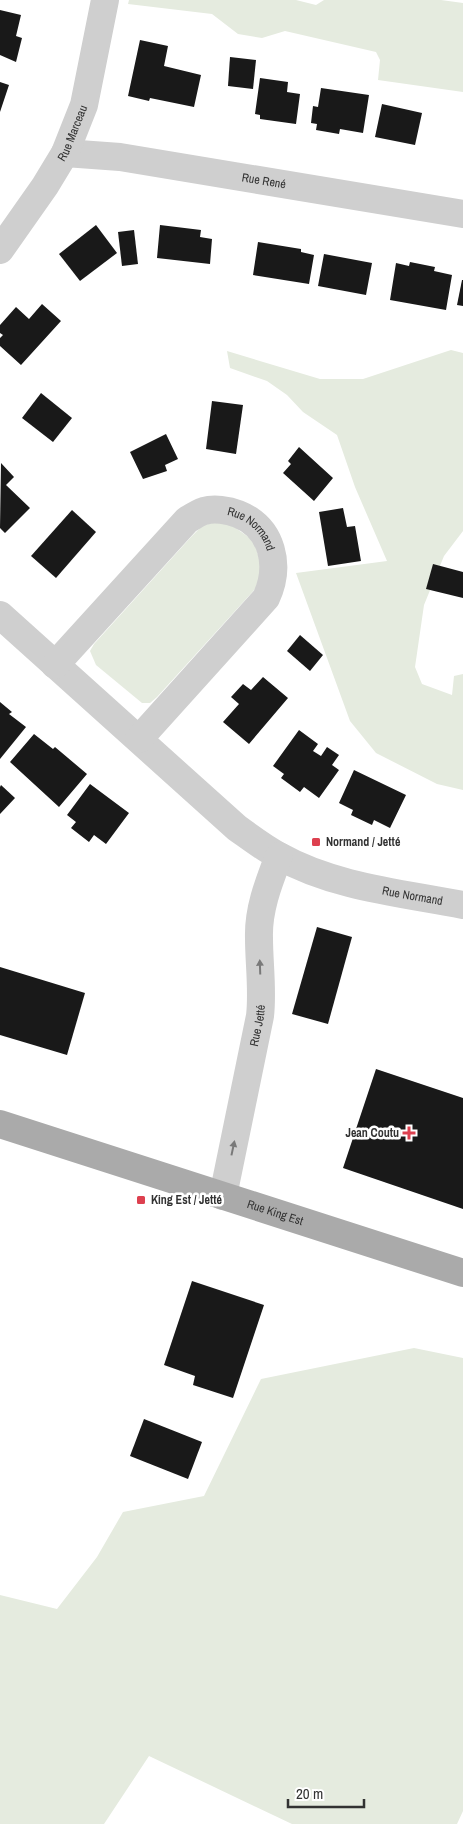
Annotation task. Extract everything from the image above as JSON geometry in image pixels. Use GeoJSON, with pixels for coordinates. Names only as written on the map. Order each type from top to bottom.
{"type":"FeatureCollection","features":[{"type":"Feature","properties":{"kind":"main road","name":"Rue King Est"},"geometry":{"type":"LineString","coordinates":[[0,1124],[463,1273]]}},
{"type":"Feature","properties":{"kind":"street","name":"Rue Marceau"},"geometry":{"type":"LineString","coordinates":[[0,250],[46,186],[65,153],[84,105],[105,0]]}},
{"type":"Feature","properties":{"kind":"street","name":"Rue René"},"geometry":{"type":"LineString","coordinates":[[65,153],[120,157],[463,214]]}},
{"type":"Feature","properties":{"kind":"street","name":"Rue Normand"},"geometry":{"type":"LineString","coordinates":[[55,665],[187,520],[203,511],[217,509],[245,517],[257,526],[265,536],[274,560],[272,586],[266,598],[139,740]]}},
{"type":"Feature","properties":{"kind":"street","name":"Rue Normand"},"geometry":{"type":"LineString","coordinates":[[0,615],[238,828],[279,856],[321,874],[355,883],[463,905]]}},
{"type":"Feature","properties":{"kind":"street","name":"Rue Jetté"},"geometry":{"type":"LineString","coordinates":[[223,1196],[262,1002],[258,936],[262,905],[279,856]]}},
{"type":"Feature","properties":{"kind":"shaded area"},"geometry":{"type":"Polygon","coordinates":[[[129,0],[296,0],[316,5],[324,0],[441,0],[463,3],[463,92],[378,80],[380,60],[376,52],[285,31],[262,38],[238,34],[212,14],[128,4],[129,0]]]}},
{"type":"Feature","properties":{"kind":"shaded area"},"geometry":{"type":"Polygon","coordinates":[[[451,350],[463,353],[463,531],[444,556],[424,605],[415,667],[422,684],[452,695],[454,676],[463,674],[463,790],[437,784],[376,753],[350,721],[296,573],[387,561],[355,487],[337,435],[303,412],[287,395],[267,381],[230,368],[227,351],[320,379],[363,379],[451,350]]]}},
{"type":"Feature","properties":{"kind":"shaded area"},"geometry":{"type":"Polygon","coordinates":[[[216,521],[230,524],[254,541],[263,572],[256,588],[157,697],[150,703],[142,703],[96,665],[90,651],[94,644],[191,537],[202,526],[216,521]]]}},
{"type":"Feature","properties":{"kind":"shaded area"},"geometry":{"type":"Polygon","coordinates":[[[414,1348],[463,1358],[463,1811],[457,1824],[292,1824],[149,1756],[104,1824],[0,1824],[0,1595],[57,1609],[97,1557],[123,1512],[204,1496],[261,1379],[414,1348]]]}},
{"type":"Feature","properties":{"kind":"building"},"geometry":{"type":"Polygon","coordinates":[[[0,10],[21,15],[16,36],[22,38],[16,62],[0,55],[0,10]]]}},
{"type":"Feature","properties":{"kind":"building"},"geometry":{"type":"Polygon","coordinates":[[[140,40],[168,46],[164,66],[201,75],[194,107],[150,98],[149,101],[128,96],[140,40]]]}},
{"type":"Feature","properties":{"kind":"building"},"geometry":{"type":"Polygon","coordinates":[[[230,57],[256,60],[253,89],[228,86],[230,57]]]}},
{"type":"Feature","properties":{"kind":"building"},"geometry":{"type":"Polygon","coordinates":[[[260,78],[288,82],[287,92],[300,94],[296,124],[260,119],[260,115],[255,114],[260,78]]]}},
{"type":"Feature","properties":{"kind":"building"},"geometry":{"type":"Polygon","coordinates":[[[0,82],[9,85],[0,112],[0,82]]]}},
{"type":"Feature","properties":{"kind":"building"},"geometry":{"type":"Polygon","coordinates":[[[321,88],[369,95],[363,133],[340,129],[339,134],[316,130],[317,124],[311,123],[313,106],[318,107],[321,88]]]}},
{"type":"Feature","properties":{"kind":"building"},"geometry":{"type":"Polygon","coordinates":[[[382,104],[422,113],[415,145],[375,137],[382,104]]]}},
{"type":"Feature","properties":{"kind":"building"},"geometry":{"type":"Polygon","coordinates":[[[96,225],[117,253],[80,281],[59,254],[96,225]]]}},
{"type":"Feature","properties":{"kind":"building"},"geometry":{"type":"Polygon","coordinates":[[[160,225],[201,230],[200,237],[212,239],[210,264],[157,258],[160,225]]]}},
{"type":"Feature","properties":{"kind":"building"},"geometry":{"type":"Polygon","coordinates":[[[134,230],[138,264],[122,266],[118,232],[134,230]]]}},
{"type":"Feature","properties":{"kind":"building"},"geometry":{"type":"Polygon","coordinates":[[[258,242],[301,249],[301,252],[314,255],[309,284],[253,275],[258,242]]]}},
{"type":"Feature","properties":{"kind":"building"},"geometry":{"type":"Polygon","coordinates":[[[324,254],[372,263],[366,295],[318,286],[324,254]]]}},
{"type":"Feature","properties":{"kind":"building"},"geometry":{"type":"Polygon","coordinates":[[[410,262],[435,267],[434,271],[452,275],[446,310],[390,300],[396,263],[409,266],[410,262]]]}},
{"type":"Feature","properties":{"kind":"building"},"geometry":{"type":"Polygon","coordinates":[[[463,280],[463,306],[457,305],[463,280]]]}},
{"type":"Feature","properties":{"kind":"building"},"geometry":{"type":"Polygon","coordinates":[[[42,304],[61,321],[21,365],[0,346],[0,338],[3,335],[0,333],[0,325],[16,307],[29,319],[42,304]]]}},
{"type":"Feature","properties":{"kind":"building"},"geometry":{"type":"Polygon","coordinates":[[[41,393],[72,418],[53,442],[22,418],[41,393]]]}},
{"type":"Feature","properties":{"kind":"building"},"geometry":{"type":"Polygon","coordinates":[[[212,401],[243,405],[236,454],[206,449],[212,401]]]}},
{"type":"Feature","properties":{"kind":"building"},"geometry":{"type":"Polygon","coordinates":[[[166,434],[178,459],[165,465],[167,471],[143,479],[130,452],[166,434]]]}},
{"type":"Feature","properties":{"kind":"building"},"geometry":{"type":"Polygon","coordinates":[[[299,447],[333,478],[314,501],[283,473],[291,464],[288,461],[299,447]]]}},
{"type":"Feature","properties":{"kind":"building"},"geometry":{"type":"Polygon","coordinates":[[[1,463],[14,477],[6,485],[30,508],[5,533],[0,528],[1,463]]]}},
{"type":"Feature","properties":{"kind":"building"},"geometry":{"type":"Polygon","coordinates":[[[343,508],[347,527],[355,526],[361,561],[328,566],[319,512],[343,508]]]}},
{"type":"Feature","properties":{"kind":"building"},"geometry":{"type":"Polygon","coordinates":[[[72,510],[96,532],[56,578],[31,556],[72,510]]]}},
{"type":"Feature","properties":{"kind":"building"},"geometry":{"type":"Polygon","coordinates":[[[433,564],[463,572],[463,598],[426,589],[433,564]]]}},
{"type":"Feature","properties":{"kind":"building"},"geometry":{"type":"Polygon","coordinates":[[[300,635],[323,655],[310,671],[287,651],[300,635]]]}},
{"type":"Feature","properties":{"kind":"building"},"geometry":{"type":"Polygon","coordinates":[[[263,677],[288,698],[249,744],[223,722],[239,704],[231,697],[243,684],[251,690],[263,677]]]}},
{"type":"Feature","properties":{"kind":"building"},"geometry":{"type":"Polygon","coordinates":[[[0,702],[12,712],[9,714],[26,727],[0,759],[0,702]]]}},
{"type":"Feature","properties":{"kind":"building"},"geometry":{"type":"Polygon","coordinates":[[[299,730],[318,744],[313,751],[321,756],[327,747],[339,755],[332,765],[339,770],[319,798],[304,787],[300,792],[281,778],[284,774],[273,766],[299,730]]]}},
{"type":"Feature","properties":{"kind":"building"},"geometry":{"type":"Polygon","coordinates":[[[34,734],[53,749],[55,747],[87,774],[59,807],[10,762],[34,734]]]}},
{"type":"Feature","properties":{"kind":"building"},"geometry":{"type":"Polygon","coordinates":[[[354,770],[406,795],[390,828],[374,820],[372,825],[351,815],[353,810],[339,803],[354,770]]]}},
{"type":"Feature","properties":{"kind":"building"},"geometry":{"type":"Polygon","coordinates":[[[90,784],[129,813],[106,844],[94,835],[89,842],[71,828],[76,822],[67,815],[90,784]]]}},
{"type":"Feature","properties":{"kind":"building"},"geometry":{"type":"Polygon","coordinates":[[[1,785],[15,798],[0,814],[0,787],[1,785]]]}},
{"type":"Feature","properties":{"kind":"building"},"geometry":{"type":"Polygon","coordinates":[[[317,927],[352,937],[328,1024],[292,1014],[317,927]]]}},
{"type":"Feature","properties":{"kind":"building"},"geometry":{"type":"Polygon","coordinates":[[[0,967],[85,993],[67,1055],[0,1035],[0,967]]]}},
{"type":"Feature","properties":{"kind":"building","name":"Jean Coutu"},"geometry":{"type":"Polygon","coordinates":[[[376,1069],[463,1098],[463,1209],[343,1168],[376,1069]]]}},
{"type":"Feature","properties":{"kind":"building"},"geometry":{"type":"Polygon","coordinates":[[[192,1281],[264,1305],[233,1398],[193,1385],[195,1376],[164,1365],[192,1281]]]}},
{"type":"Feature","properties":{"kind":"building"},"geometry":{"type":"Polygon","coordinates":[[[144,1419],[202,1442],[188,1479],[130,1456],[144,1419]]]}},
{"type":"Feature","properties":{"kind":"place","name":"Normand / Jetté"},"geometry":{"type":"Point","coordinates":[316,842]}},
{"type":"Feature","properties":{"kind":"place","name":"Jean Coutu"},"geometry":{"type":"Point","coordinates":[409,1133]}},
{"type":"Feature","properties":{"kind":"place","name":"King Est / Jetté"},"geometry":{"type":"Point","coordinates":[141,1200]}}]}
